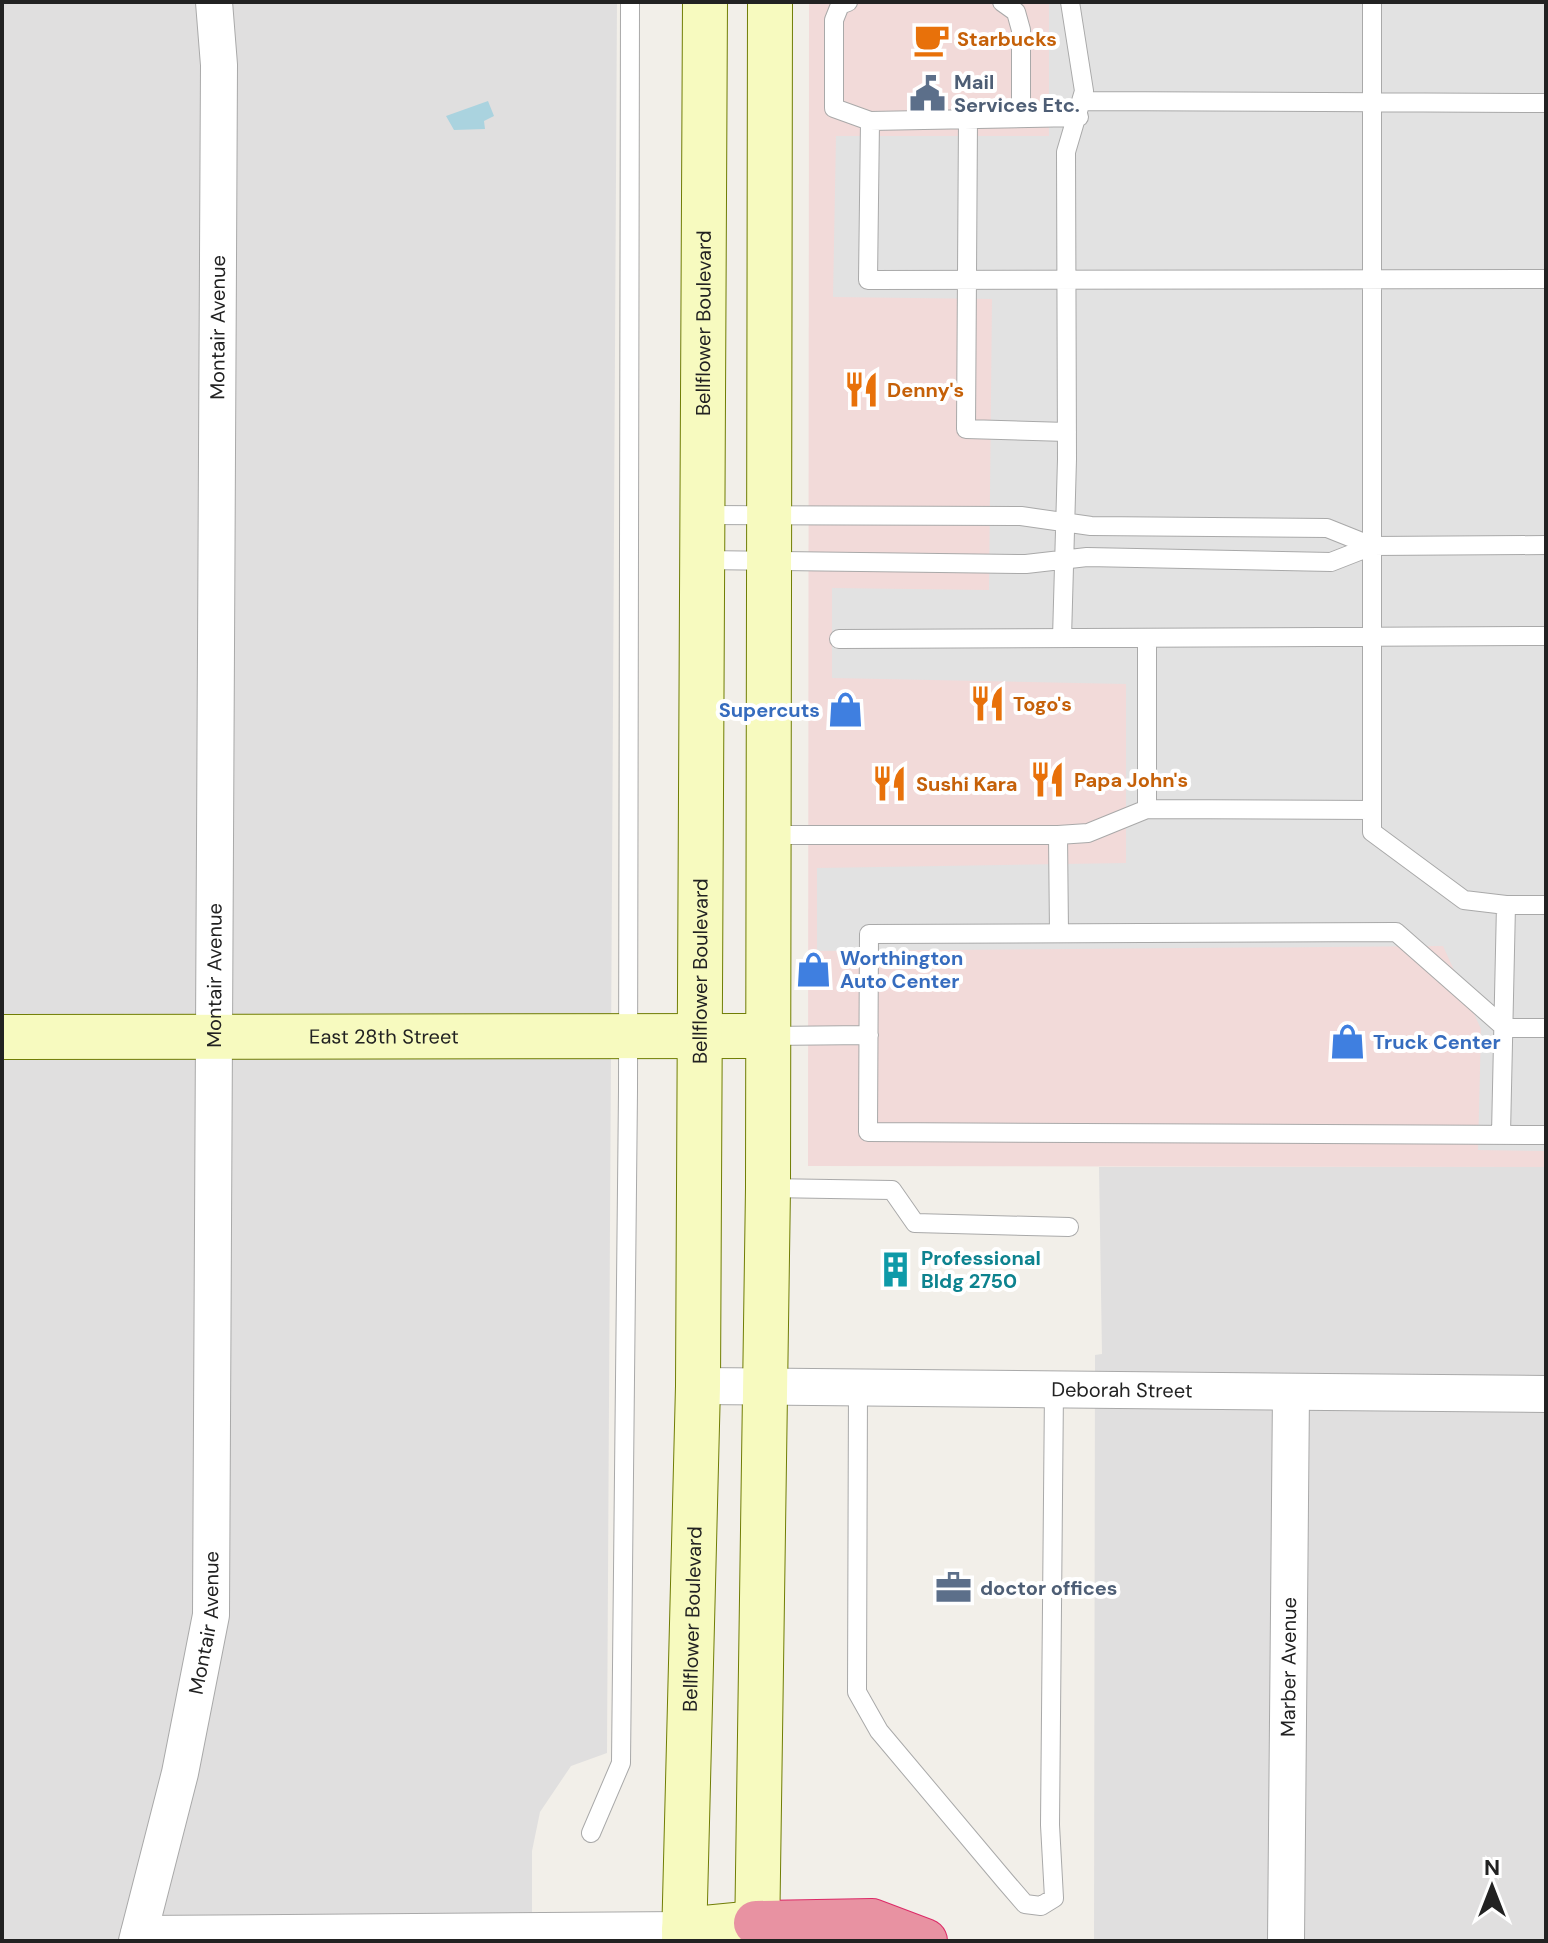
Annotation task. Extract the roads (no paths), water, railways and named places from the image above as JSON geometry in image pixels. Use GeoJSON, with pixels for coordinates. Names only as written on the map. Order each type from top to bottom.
{"type":"FeatureCollection","features":[{"type":"Feature","properties":{"kind":"highway"},"geometry":{"type":"LineString","coordinates":[[757,1932],[872,1921],[925,1941]]}},
{"type":"Feature","properties":{"kind":"main road","name":"Bellflower Boulevard"},"geometry":{"type":"LineString","coordinates":[[684,1935],[698,1386],[705,2]]}},
{"type":"Feature","properties":{"kind":"main road"},"geometry":{"type":"LineString","coordinates":[[684,1935],[757,1932],[768,1188],[770,2]]}},
{"type":"Feature","properties":{"kind":"main road","name":"East 28th Street"},"geometry":{"type":"LineString","coordinates":[[2,1037],[767,1036]]}},
{"type":"Feature","properties":{"kind":"street","name":"Montair Avenue"},"geometry":{"type":"LineString","coordinates":[[138,1938],[180,1773],[211,1615],[219,65],[214,2]]}},
{"type":"Feature","properties":{"kind":"street","name":"Deborah Street"},"geometry":{"type":"LineString","coordinates":[[698,1386],[1546,1394]]}},
{"type":"Feature","properties":{"kind":"street","name":"Marber Avenue"},"geometry":{"type":"LineString","coordinates":[[1286,1941],[1291,1392]]}},
{"type":"Feature","properties":{"kind":"street"},"geometry":{"type":"LineString","coordinates":[[138,1938],[684,1935]]}},
{"type":"Feature","properties":{"kind":"lane"},"geometry":{"type":"LineString","coordinates":[[591,1833],[621,1763],[628,1035],[630,2]]}},
{"type":"Feature","properties":{"kind":"lane"},"geometry":{"type":"LineString","coordinates":[[848,2],[840,5],[834,20],[834,108],[870,121],[1021,118],[1080,109],[1546,103]]}},
{"type":"Feature","properties":{"kind":"lane"},"geometry":{"type":"LineString","coordinates":[[1002,2],[1016,12],[1021,30],[1021,118]]}},
{"type":"Feature","properties":{"kind":"lane"},"geometry":{"type":"LineString","coordinates":[[1062,638],[1067,432],[1066,152],[1084,91],[1070,2]]}},
{"type":"Feature","properties":{"kind":"lane"},"geometry":{"type":"LineString","coordinates":[[1372,2],[1372,832],[1464,900],[1506,905],[1546,905]]}},
{"type":"Feature","properties":{"kind":"lane"},"geometry":{"type":"LineString","coordinates":[[968,119],[966,429],[1067,432]]}},
{"type":"Feature","properties":{"kind":"lane"},"geometry":{"type":"LineString","coordinates":[[870,121],[868,280],[1546,279]]}},
{"type":"Feature","properties":{"kind":"lane"},"geometry":{"type":"LineString","coordinates":[[701,515],[1021,516],[1065,524],[1327,528],[1372,546]]}},
{"type":"Feature","properties":{"kind":"lane"},"geometry":{"type":"LineString","coordinates":[[702,560],[1026,564],[1064,559],[1331,562],[1372,546],[1546,545]]}},
{"type":"Feature","properties":{"kind":"lane"},"geometry":{"type":"LineString","coordinates":[[839,639],[1546,636]]}},
{"type":"Feature","properties":{"kind":"lane"},"geometry":{"type":"LineString","coordinates":[[1147,638],[1147,809]]}},
{"type":"Feature","properties":{"kind":"lane"},"geometry":{"type":"LineString","coordinates":[[768,835],[1058,835],[1088,833],[1147,809],[1372,810]]}},
{"type":"Feature","properties":{"kind":"lane"},"geometry":{"type":"LineString","coordinates":[[1058,835],[1059,933]]}},
{"type":"Feature","properties":{"kind":"lane"},"geometry":{"type":"LineString","coordinates":[[1501,1134],[1506,905]]}},
{"type":"Feature","properties":{"kind":"lane"},"geometry":{"type":"LineString","coordinates":[[1546,1028],[1505,1028],[1396,932],[869,934],[868,1132],[1546,1135]]}},
{"type":"Feature","properties":{"kind":"lane"},"geometry":{"type":"LineString","coordinates":[[767,1036],[869,1035]]}},
{"type":"Feature","properties":{"kind":"lane"},"geometry":{"type":"LineString","coordinates":[[768,1188],[892,1190],[915,1223],[1069,1227]]}},
{"type":"Feature","properties":{"kind":"lane"},"geometry":{"type":"LineString","coordinates":[[858,1386],[857,1692],[879,1731],[1006,1882],[1025,1904],[1041,1906],[1054,1898],[1055,1880],[1050,1825],[1054,1389]]}},
{"type":"Feature","properties":{"kind":"water"},"geometry":{"type":"Polygon","coordinates":[[[488,101],[494,116],[484,121],[485,129],[454,130],[446,116],[488,101]]]}},
{"type":"Feature","properties":{"kind":"place","name":"Starbucks"},"geometry":{"type":"Point","coordinates":[931,39]}},
{"type":"Feature","properties":{"kind":"place","name":"Mail Services Etc."},"geometry":{"type":"Point","coordinates":[928,93]}},
{"type":"Feature","properties":{"kind":"place","name":"Denny's"},"geometry":{"type":"Point","coordinates":[861,390]}},
{"type":"Feature","properties":{"kind":"place","name":"Togo's"},"geometry":{"type":"Point","coordinates":[987,704]}},
{"type":"Feature","properties":{"kind":"place","name":"Supercuts"},"geometry":{"type":"Point","coordinates":[846,710]}},
{"type":"Feature","properties":{"kind":"place","name":"Papa John's"},"geometry":{"type":"Point","coordinates":[1048,780]}},
{"type":"Feature","properties":{"kind":"place","name":"Sushi Kara"},"geometry":{"type":"Point","coordinates":[890,784]}},
{"type":"Feature","properties":{"kind":"place","name":"Worthington Auto Center"},"geometry":{"type":"Point","coordinates":[814,969]}},
{"type":"Feature","properties":{"kind":"place","name":"Truck Center"},"geometry":{"type":"Point","coordinates":[1347,1042]}},
{"type":"Feature","properties":{"kind":"place","name":"Professional Bldg 2750"},"geometry":{"type":"Point","coordinates":[895,1269]}},
{"type":"Feature","properties":{"kind":"place","name":"doctor offices"},"geometry":{"type":"Point","coordinates":[954,1588]}}]}
